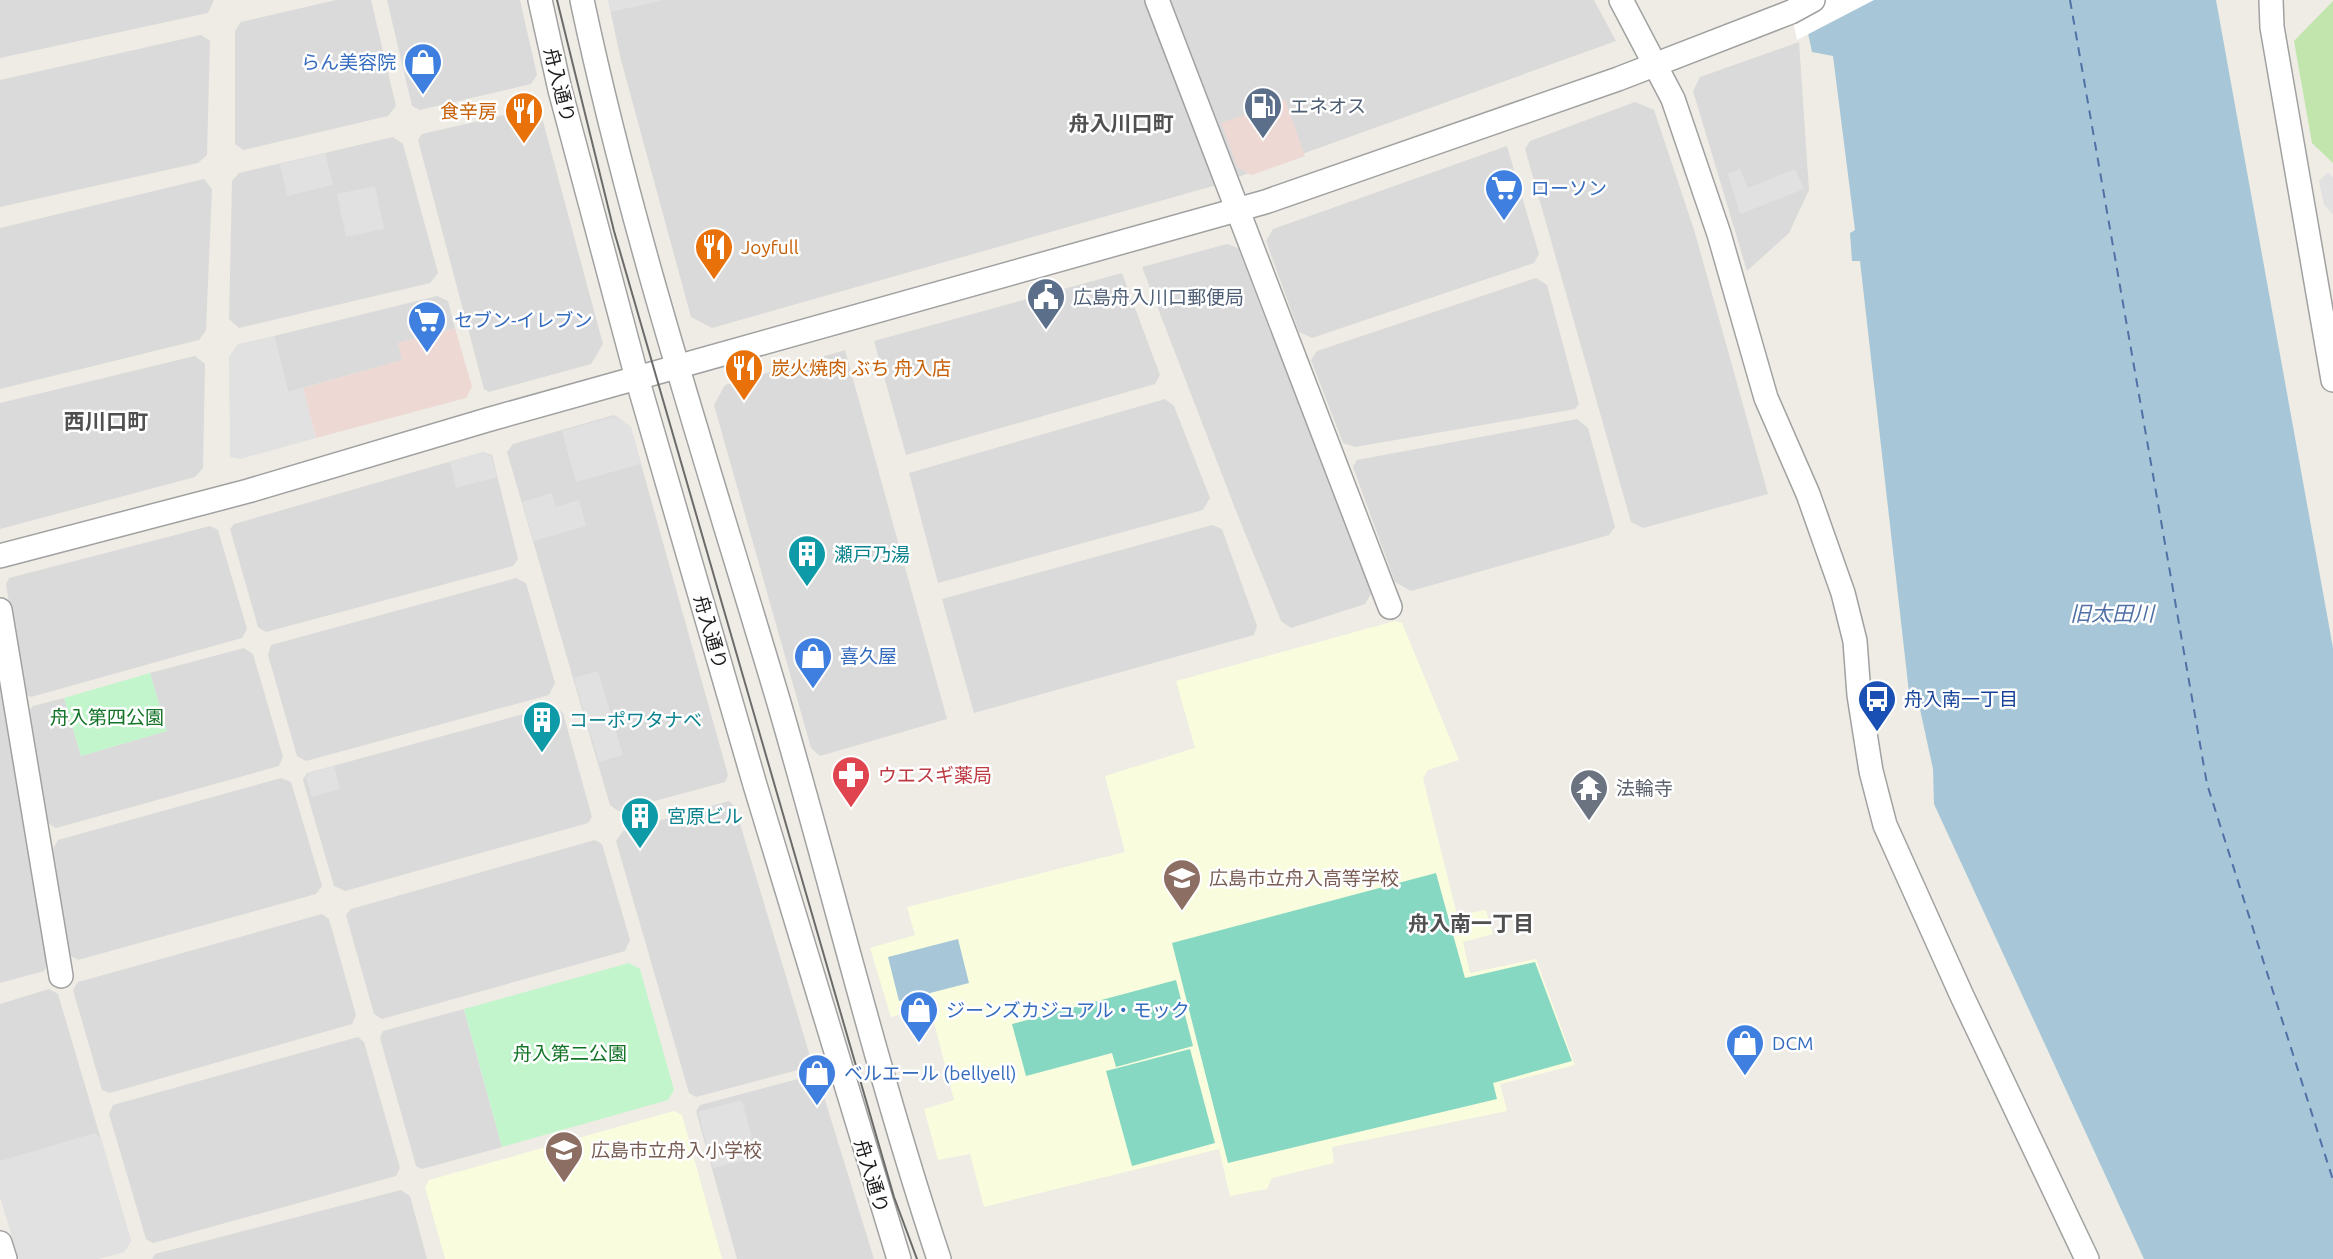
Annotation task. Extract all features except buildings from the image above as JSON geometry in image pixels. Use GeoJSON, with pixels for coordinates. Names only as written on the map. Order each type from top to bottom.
{"type":"FeatureCollection","features":[{"type":"Feature","properties":{"kind":"street","name":"舟入通り"},"geometry":{"type":"LineString","coordinates":[[540,0],[560,90],[637,377],[757,794],[899,1259]]}},
{"type":"Feature","properties":{"kind":"street","name":"舟入通り"},"geometry":{"type":"LineString","coordinates":[[582,0],[606,105],[679,366],[799,771],[874,1049],[939,1259]]}},
{"type":"Feature","properties":{"kind":"street"},"geometry":{"type":"LineString","coordinates":[[1157,0],[1390,607]]}},
{"type":"Feature","properties":{"kind":"street"},"geometry":{"type":"LineString","coordinates":[[1621,0],[1673,99],[1719,234],[1766,398],[1808,494],[1843,593],[1855,641],[1858,695],[1871,771],[1885,825],[1962,996],[2087,1259]]}},
{"type":"Feature","properties":{"kind":"street"},"geometry":{"type":"LineString","coordinates":[[0,556],[248,491],[637,377],[1237,210],[1655,65],[1791,12],[1813,0]]}},
{"type":"Feature","properties":{"kind":"street"},"geometry":{"type":"LineString","coordinates":[[2271,0],[2272,27],[2333,380]]}},
{"type":"Feature","properties":{"kind":"street"},"geometry":{"type":"LineString","coordinates":[[0,610],[61,976]]}},
{"type":"Feature","properties":{"kind":"street"},"geometry":{"type":"LineString","coordinates":[[0,1243],[5,1259]]}},
{"type":"Feature","properties":{"kind":"shaded area"},"geometry":{"type":"Polygon","coordinates":[[[0,0],[214,0],[208,13],[0,58],[0,0]]]}},
{"type":"Feature","properties":{"kind":"shaded area"},"geometry":{"type":"Polygon","coordinates":[[[336,0],[371,0],[396,106],[388,116],[243,150],[235,144],[235,31],[241,22],[336,0]]]}},
{"type":"Feature","properties":{"kind":"shaded area"},"geometry":{"type":"Polygon","coordinates":[[[387,0],[520,0],[537,75],[531,84],[420,110],[412,106],[387,0]]]}},
{"type":"Feature","properties":{"kind":"shaded area"},"geometry":{"type":"Polygon","coordinates":[[[608,0],[1594,0],[1616,41],[1213,186],[712,328],[691,317],[621,60],[608,0]]]}},
{"type":"Feature","properties":{"kind":"shaded area"},"geometry":{"type":"Polygon","coordinates":[[[608,0],[664,0],[611,12],[608,0]]]}},
{"type":"Feature","properties":{"kind":"shaded area"},"geometry":{"type":"Polygon","coordinates":[[[201,35],[210,41],[207,155],[198,163],[0,207],[0,80],[201,35]]]}},
{"type":"Feature","properties":{"kind":"shaded area"},"geometry":{"type":"Polygon","coordinates":[[[1799,42],[1809,190],[1789,233],[1747,271],[1693,91],[1700,77],[1799,42]]]}},
{"type":"Feature","properties":{"kind":"shaded area","name":"エネオス"},"geometry":{"type":"Polygon","coordinates":[[[1285,100],[1305,156],[1252,175],[1238,168],[1221,123],[1285,100]]]}},
{"type":"Feature","properties":{"kind":"shaded area"},"geometry":{"type":"Polygon","coordinates":[[[1635,102],[1654,110],[1695,233],[1768,494],[1643,528],[1631,522],[1525,149],[1530,141],[1635,102]]]}},
{"type":"Feature","properties":{"kind":"shaded area"},"geometry":{"type":"Polygon","coordinates":[[[535,108],[541,114],[603,344],[591,364],[489,392],[484,389],[418,140],[422,134],[535,108]]]}},
{"type":"Feature","properties":{"kind":"shaded area"},"geometry":{"type":"Polygon","coordinates":[[[393,137],[403,144],[438,273],[430,283],[239,328],[229,319],[232,181],[239,173],[393,137]]]}},
{"type":"Feature","properties":{"kind":"shaded area"},"geometry":{"type":"Polygon","coordinates":[[[1507,146],[1539,254],[1534,263],[1312,338],[1299,332],[1266,241],[1273,229],[1507,146]]]}},
{"type":"Feature","properties":{"kind":"shaded area"},"geometry":{"type":"Polygon","coordinates":[[[325,153],[333,185],[287,196],[280,164],[325,153]]]}},
{"type":"Feature","properties":{"kind":"shaded area"},"geometry":{"type":"Polygon","coordinates":[[[1740,169],[1748,188],[1795,169],[1804,189],[1740,214],[1728,174],[1740,169]]]}},
{"type":"Feature","properties":{"kind":"shaded area"},"geometry":{"type":"Polygon","coordinates":[[[2328,172],[2333,177],[2333,214],[2324,205],[2319,181],[2328,172]]]}},
{"type":"Feature","properties":{"kind":"shaded area"},"geometry":{"type":"Polygon","coordinates":[[[204,179],[212,189],[206,330],[199,340],[0,389],[0,228],[204,179]]]}},
{"type":"Feature","properties":{"kind":"shaded area"},"geometry":{"type":"Polygon","coordinates":[[[375,186],[384,229],[346,237],[337,194],[375,186]]]}},
{"type":"Feature","properties":{"kind":"shaded area"},"geometry":{"type":"Polygon","coordinates":[[[1227,244],[1238,248],[1372,592],[1365,604],[1291,628],[1281,621],[1142,267],[1227,244]]]}},
{"type":"Feature","properties":{"kind":"shaded area"},"geometry":{"type":"Polygon","coordinates":[[[1122,273],[1160,375],[1155,384],[906,455],[874,341],[1122,273]]]}},
{"type":"Feature","properties":{"kind":"shaded area"},"geometry":{"type":"Polygon","coordinates":[[[1536,278],[1547,285],[1579,404],[1575,409],[1355,447],[1343,443],[1311,360],[1317,351],[1536,278]]]}},
{"type":"Feature","properties":{"kind":"shaded area"},"geometry":{"type":"Polygon","coordinates":[[[437,296],[448,301],[455,328],[398,343],[403,360],[288,392],[274,336],[437,296]]]}},
{"type":"Feature","properties":{"kind":"shaded area"},"geometry":{"type":"Polygon","coordinates":[[[455,328],[472,387],[466,398],[316,438],[303,388],[402,360],[398,343],[455,328]]]}},
{"type":"Feature","properties":{"kind":"shaded area"},"geometry":{"type":"Polygon","coordinates":[[[274,336],[288,392],[303,388],[316,438],[240,459],[230,457],[229,357],[238,344],[274,336]]]}},
{"type":"Feature","properties":{"kind":"shaded area"},"geometry":{"type":"Polygon","coordinates":[[[845,350],[947,719],[820,756],[811,748],[714,405],[725,385],[845,350]]]}},
{"type":"Feature","properties":{"kind":"shaded area"},"geometry":{"type":"Polygon","coordinates":[[[195,356],[205,364],[203,468],[195,477],[0,529],[0,403],[195,356]]]}},
{"type":"Feature","properties":{"kind":"shaded area"},"geometry":{"type":"Polygon","coordinates":[[[1165,399],[1174,406],[1210,498],[1203,510],[938,583],[909,473],[1165,399]]]}},
{"type":"Feature","properties":{"kind":"shaded area"},"geometry":{"type":"Polygon","coordinates":[[[614,415],[631,428],[728,775],[725,782],[618,811],[610,805],[507,452],[513,444],[614,415]]]}},
{"type":"Feature","properties":{"kind":"shaded area"},"geometry":{"type":"Polygon","coordinates":[[[617,416],[631,427],[641,464],[576,482],[562,431],[617,416]]]}},
{"type":"Feature","properties":{"kind":"shaded area"},"geometry":{"type":"Polygon","coordinates":[[[1577,419],[1588,428],[1615,527],[1609,535],[1411,591],[1395,582],[1353,467],[1357,460],[1577,419]]]}},
{"type":"Feature","properties":{"kind":"shaded area"},"geometry":{"type":"Polygon","coordinates":[[[482,452],[491,456],[497,477],[456,488],[450,462],[482,452]]]}},
{"type":"Feature","properties":{"kind":"shaded area"},"geometry":{"type":"Polygon","coordinates":[[[483,452],[492,455],[518,559],[513,566],[266,632],[258,627],[230,529],[234,524],[483,452]]]}},
{"type":"Feature","properties":{"kind":"shaded area"},"geometry":{"type":"Polygon","coordinates":[[[552,493],[556,507],[579,500],[586,526],[534,541],[522,502],[552,493]]]}},
{"type":"Feature","properties":{"kind":"shaded area"},"geometry":{"type":"Polygon","coordinates":[[[1212,525],[1222,529],[1257,626],[1254,635],[974,713],[942,599],[1212,525]]]}},
{"type":"Feature","properties":{"kind":"shaded area"},"geometry":{"type":"Polygon","coordinates":[[[210,526],[218,530],[247,629],[242,638],[31,697],[23,693],[6,584],[9,578],[210,526]]]}},
{"type":"Feature","properties":{"kind":"shaded area"},"geometry":{"type":"Polygon","coordinates":[[[516,578],[526,583],[555,683],[549,695],[306,761],[297,756],[268,655],[271,645],[516,578]]]}},
{"type":"Feature","properties":{"kind":"shaded area","name":"広島市立舟入高等学校"},"geometry":{"type":"Polygon","coordinates":[[[1395,621],[1402,623],[1459,760],[1428,770],[1423,778],[1457,915],[1486,910],[1493,934],[1463,942],[1470,973],[1536,959],[1575,1065],[1500,1084],[1507,1111],[1332,1147],[1334,1163],[1272,1178],[1267,1189],[1230,1196],[1219,1149],[984,1207],[970,1154],[938,1160],[924,1109],[954,1100],[930,1007],[891,1017],[870,948],[915,935],[907,907],[1125,852],[1105,776],[1195,748],[1176,681],[1395,621]]]}},
{"type":"Feature","properties":{"kind":"shaded area"},"geometry":{"type":"Polygon","coordinates":[[[244,648],[253,654],[283,757],[279,766],[56,828],[45,821],[25,716],[33,706],[64,698],[81,756],[166,731],[150,673],[244,648]]]}},
{"type":"Feature","properties":{"kind":"shaded area"},"geometry":{"type":"Polygon","coordinates":[[[0,670],[48,962],[44,971],[0,983],[0,670]]]}},
{"type":"Feature","properties":{"kind":"shaded area"},"geometry":{"type":"Polygon","coordinates":[[[598,671],[623,755],[599,762],[574,678],[598,671]]]}},
{"type":"Feature","properties":{"kind":"shaded area"},"geometry":{"type":"Polygon","coordinates":[[[553,706],[563,713],[592,817],[588,823],[345,891],[334,886],[303,780],[307,773],[553,706]]]}},
{"type":"Feature","properties":{"kind":"shaded area"},"geometry":{"type":"Polygon","coordinates":[[[334,766],[340,789],[312,797],[306,777],[309,773],[334,766]]]}},
{"type":"Feature","properties":{"kind":"shaded area"},"geometry":{"type":"Polygon","coordinates":[[[281,778],[291,782],[322,886],[316,894],[78,960],[67,954],[50,854],[58,840],[281,778]]]}},
{"type":"Feature","properties":{"kind":"shaded area"},"geometry":{"type":"Polygon","coordinates":[[[729,801],[735,807],[813,1066],[696,1097],[689,1093],[616,841],[623,831],[729,801]]]}},
{"type":"Feature","properties":{"kind":"shaded area"},"geometry":{"type":"Polygon","coordinates":[[[595,840],[602,844],[630,940],[625,951],[382,1019],[374,1014],[346,915],[351,909],[595,840]]]}},
{"type":"Feature","properties":{"kind":"shaded area"},"geometry":{"type":"Polygon","coordinates":[[[322,914],[329,919],[356,1015],[352,1024],[110,1093],[102,1090],[73,990],[78,982],[322,914]]]}},
{"type":"Feature","properties":{"kind":"shaded area"},"geometry":{"type":"Polygon","coordinates":[[[49,989],[58,994],[131,1241],[124,1252],[97,1259],[19,1259],[0,1196],[0,1004],[49,989]]]}},
{"type":"Feature","properties":{"kind":"shaded area"},"geometry":{"type":"Polygon","coordinates":[[[464,1009],[502,1147],[422,1169],[416,1166],[380,1038],[383,1031],[464,1009]]]}},
{"type":"Feature","properties":{"kind":"shaded area"},"geometry":{"type":"Polygon","coordinates":[[[358,1037],[364,1042],[400,1168],[396,1176],[153,1243],[146,1239],[109,1114],[113,1105],[358,1037]]]}},
{"type":"Feature","properties":{"kind":"shaded area"},"geometry":{"type":"Polygon","coordinates":[[[817,1074],[874,1259],[737,1259],[696,1111],[700,1105],[817,1074]]]}},
{"type":"Feature","properties":{"kind":"shaded area"},"geometry":{"type":"Polygon","coordinates":[[[742,1100],[752,1138],[745,1140],[750,1159],[713,1168],[698,1112],[742,1100]]]}},
{"type":"Feature","properties":{"kind":"shaded area","name":"広島市立舟入小学校"},"geometry":{"type":"Polygon","coordinates":[[[674,1111],[682,1115],[722,1259],[445,1259],[425,1187],[429,1180],[674,1111]]]}},
{"type":"Feature","properties":{"kind":"shaded area"},"geometry":{"type":"Polygon","coordinates":[[[95,1133],[101,1138],[131,1241],[124,1252],[97,1259],[19,1259],[0,1196],[0,1161],[95,1133]]]}},
{"type":"Feature","properties":{"kind":"shaded area"},"geometry":{"type":"Polygon","coordinates":[[[401,1190],[410,1196],[427,1259],[152,1259],[155,1254],[401,1190]]]}},
{"type":"Feature","properties":{"kind":"green space"},"geometry":{"type":"Polygon","coordinates":[[[2333,1],[2333,163],[2312,143],[2294,41],[2333,1]]]}},
{"type":"Feature","properties":{"kind":"green space","name":"舟入第四公園"},"geometry":{"type":"Polygon","coordinates":[[[150,673],[167,731],[81,756],[64,698],[150,673]]]}},
{"type":"Feature","properties":{"kind":"green space"},"geometry":{"type":"Polygon","coordinates":[[[1436,873],[1465,978],[1535,962],[1572,1061],[1493,1083],[1497,1099],[1228,1163],[1172,943],[1436,873]]]}},
{"type":"Feature","properties":{"kind":"green space","name":"舟入第二公園"},"geometry":{"type":"Polygon","coordinates":[[[629,963],[640,969],[674,1090],[668,1100],[502,1147],[464,1009],[629,963]]]}},
{"type":"Feature","properties":{"kind":"green space"},"geometry":{"type":"Polygon","coordinates":[[[1176,980],[1193,1046],[1116,1067],[1112,1053],[1026,1076],[1012,1024],[1176,980]]]}},
{"type":"Feature","properties":{"kind":"green space"},"geometry":{"type":"Polygon","coordinates":[[[1190,1049],[1215,1143],[1132,1166],[1106,1071],[1190,1049]]]}},
{"type":"Feature","properties":{"kind":"water","name":"旧太田川"},"geometry":{"type":"Polygon","coordinates":[[[1801,0],[2216,0],[2333,648],[2333,1259],[2144,1259],[1934,804],[1933,769],[1918,700],[1910,701],[1860,261],[1852,261],[1850,233],[1855,230],[1833,56],[1812,52],[1801,0]]]}},
{"type":"Feature","properties":{"kind":"water"},"geometry":{"type":"Polygon","coordinates":[[[958,939],[969,983],[899,1001],[888,957],[958,939]]]}},
{"type":"Feature","properties":{"kind":"pier"},"geometry":{"type":"Polygon","coordinates":[[[1789,0],[1874,0],[1797,40],[1789,0]]]}},
{"type":"Feature","properties":{"kind":"ferry route"},"geometry":{"type":"LineString","coordinates":[[2070,0],[2207,784],[2333,1180]]}},
{"type":"Feature","properties":{"kind":"tram line"},"geometry":{"type":"LineString","coordinates":[[557,0],[614,231],[894,1197],[917,1259]]}},
{"type":"Feature","properties":{"kind":"place","name":"らん美容院"},"geometry":{"type":"Point","coordinates":[423,96]}},
{"type":"Feature","properties":{"kind":"place","name":"エネオス"},"geometry":{"type":"Point","coordinates":[1263,140]}},
{"type":"Feature","properties":{"kind":"place","name":"食辛房"},"geometry":{"type":"Point","coordinates":[524,145]}},
{"type":"Feature","properties":{"kind":"place","name":"ローソン"},"geometry":{"type":"Point","coordinates":[1504,222]}},
{"type":"Feature","properties":{"kind":"place","name":"Joyfull"},"geometry":{"type":"Point","coordinates":[714,281]}},
{"type":"Feature","properties":{"kind":"place","name":"広島舟入川口郵便局"},"geometry":{"type":"Point","coordinates":[1046,331]}},
{"type":"Feature","properties":{"kind":"place","name":"セブン-イレブン"},"geometry":{"type":"Point","coordinates":[427,354]}},
{"type":"Feature","properties":{"kind":"place","name":"炭火焼肉 ぶち 舟入店"},"geometry":{"type":"Point","coordinates":[744,402]}},
{"type":"Feature","properties":{"kind":"place","name":"瀬戸乃湯"},"geometry":{"type":"Point","coordinates":[807,588]}},
{"type":"Feature","properties":{"kind":"place","name":"喜久屋"},"geometry":{"type":"Point","coordinates":[813,690]}},
{"type":"Feature","properties":{"kind":"place","name":"舟入南一丁目"},"geometry":{"type":"Point","coordinates":[1877,733]}},
{"type":"Feature","properties":{"kind":"place","name":"コーポワタナベ"},"geometry":{"type":"Point","coordinates":[542,754]}},
{"type":"Feature","properties":{"kind":"place","name":"ウエスギ薬局"},"geometry":{"type":"Point","coordinates":[851,809]}},
{"type":"Feature","properties":{"kind":"place","name":"法輪寺"},"geometry":{"type":"Point","coordinates":[1589,822]}},
{"type":"Feature","properties":{"kind":"place","name":"宮原ビル"},"geometry":{"type":"Point","coordinates":[640,850]}},
{"type":"Feature","properties":{"kind":"place","name":"広島市立舟入高等学校"},"geometry":{"type":"Point","coordinates":[1182,912]}},
{"type":"Feature","properties":{"kind":"place","name":"ジーンズカジュアル・モック"},"geometry":{"type":"Point","coordinates":[919,1044]}},
{"type":"Feature","properties":{"kind":"place","name":"DCM"},"geometry":{"type":"Point","coordinates":[1745,1077]}},
{"type":"Feature","properties":{"kind":"place","name":"ベルエール (bellyell)"},"geometry":{"type":"Point","coordinates":[817,1107]}},
{"type":"Feature","properties":{"kind":"place","name":"広島市立舟入小学校"},"geometry":{"type":"Point","coordinates":[564,1184]}},
{"type":"Feature","properties":{"kind":"district","name":"舟入川口町"},"geometry":{"type":"Point","coordinates":[1121,124]}},
{"type":"Feature","properties":{"kind":"district","name":"西川口町"},"geometry":{"type":"Point","coordinates":[106,422]}},
{"type":"Feature","properties":{"kind":"district","name":"舟入南一丁目"},"geometry":{"type":"Point","coordinates":[1471,924]}}]}
